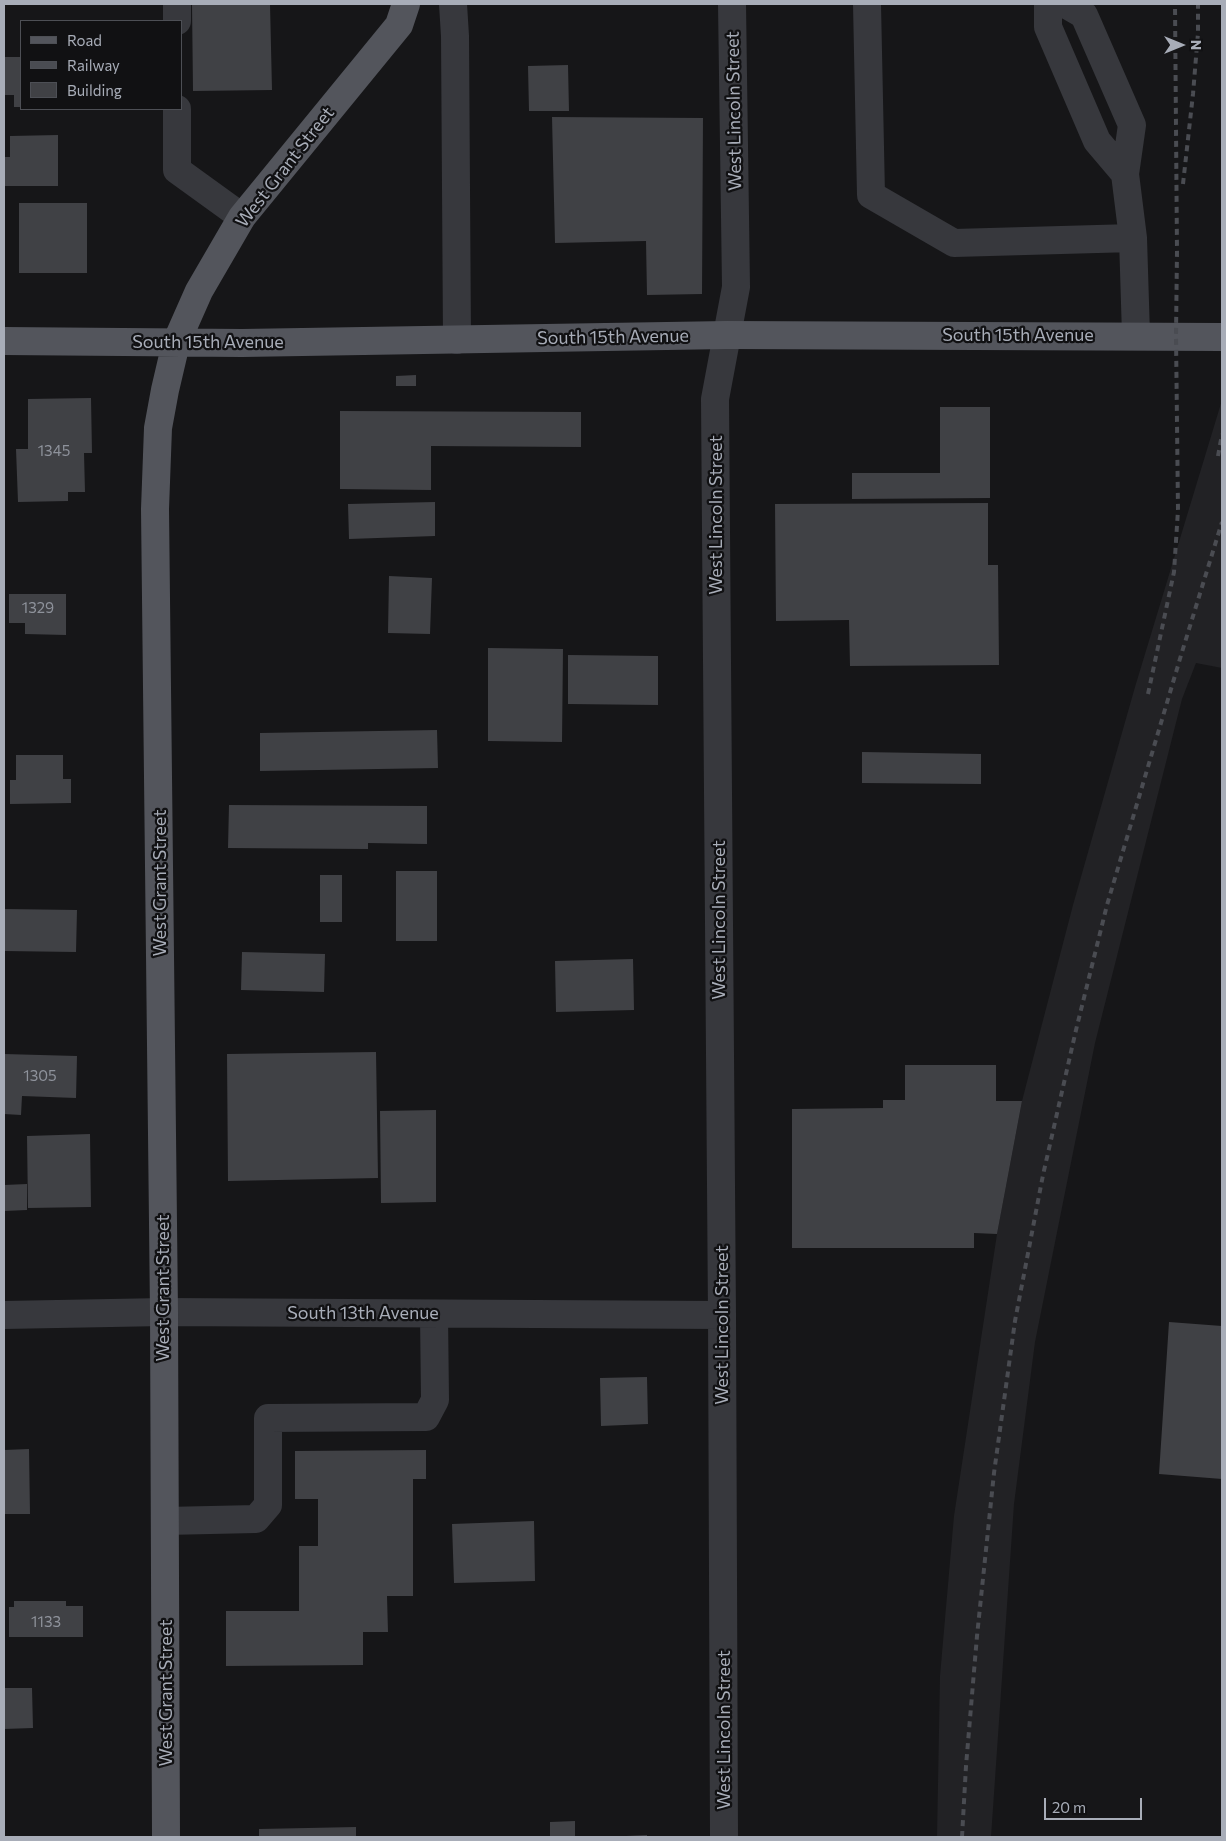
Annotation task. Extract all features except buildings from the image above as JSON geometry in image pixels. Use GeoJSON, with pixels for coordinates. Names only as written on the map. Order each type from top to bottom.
{"type":"FeatureCollection","features":[{"type":"Feature","properties":{"kind":"main road","name":"West Grant Street"},"geometry":{"type":"LineString","coordinates":[[166,1837],[164,1312],[156,508],[158,428],[176,343],[199,291],[242,217],[399,25],[406,4]]}},
{"type":"Feature","properties":{"kind":"main road","name":"South 15th Avenue"},"geometry":{"type":"LineString","coordinates":[[4,341],[176,343],[727,335],[1222,337]]}},
{"type":"Feature","properties":{"kind":"street"},"geometry":{"type":"LineString","coordinates":[[177,4],[177,20]]}},
{"type":"Feature","properties":{"kind":"street"},"geometry":{"type":"LineString","coordinates":[[453,4],[455,36],[457,340]]}},
{"type":"Feature","properties":{"kind":"street","name":"West Lincoln Street"},"geometry":{"type":"LineString","coordinates":[[724,1837],[715,399],[736,287],[732,4]]}},
{"type":"Feature","properties":{"kind":"street"},"geometry":{"type":"LineString","coordinates":[[867,4],[871,195],[954,243],[1133,238]]}},
{"type":"Feature","properties":{"kind":"street"},"geometry":{"type":"LineString","coordinates":[[1048,4],[1048,27],[1097,141],[1124,174]]}},
{"type":"Feature","properties":{"kind":"street"},"geometry":{"type":"LineString","coordinates":[[1065,4],[1084,15],[1132,125],[1124,174],[1133,238],[1136,336]]}},
{"type":"Feature","properties":{"kind":"street"},"geometry":{"type":"LineString","coordinates":[[177,110],[177,170],[242,217]]}},
{"type":"Feature","properties":{"kind":"street","name":"South 13th Avenue"},"geometry":{"type":"LineString","coordinates":[[4,1314],[164,1312],[722,1315]]}},
{"type":"Feature","properties":{"kind":"street"},"geometry":{"type":"LineString","coordinates":[[165,1521],[256,1520],[268,1505],[268,1418],[426,1418],[435,1400],[434,1314]]}},
{"type":"Feature","properties":{"kind":"shaded area"},"geometry":{"type":"Polygon","coordinates":[[[1222,400],[1222,668],[1196,663],[1182,699],[1095,1043],[1035,1342],[1014,1504],[991,1837],[937,1837],[940,1676],[954,1516],[997,1234],[1022,1101],[1073,905],[1135,687],[1222,400]]]}},
{"type":"Feature","properties":{"kind":"railway"},"geometry":{"type":"LineString","coordinates":[[1148,694],[1174,572],[1178,510],[1175,4]]}},
{"type":"Feature","properties":{"kind":"railway"},"geometry":{"type":"LineString","coordinates":[[1183,184],[1193,94],[1198,33],[1198,4]]}},
{"type":"Feature","properties":{"kind":"railway"},"geometry":{"type":"LineString","coordinates":[[1218,456],[1222,434]]}},
{"type":"Feature","properties":{"kind":"railway"},"geometry":{"type":"LineString","coordinates":[[962,1837],[977,1636],[994,1473],[1015,1321],[1043,1175],[1107,905],[1222,522]]}}]}
